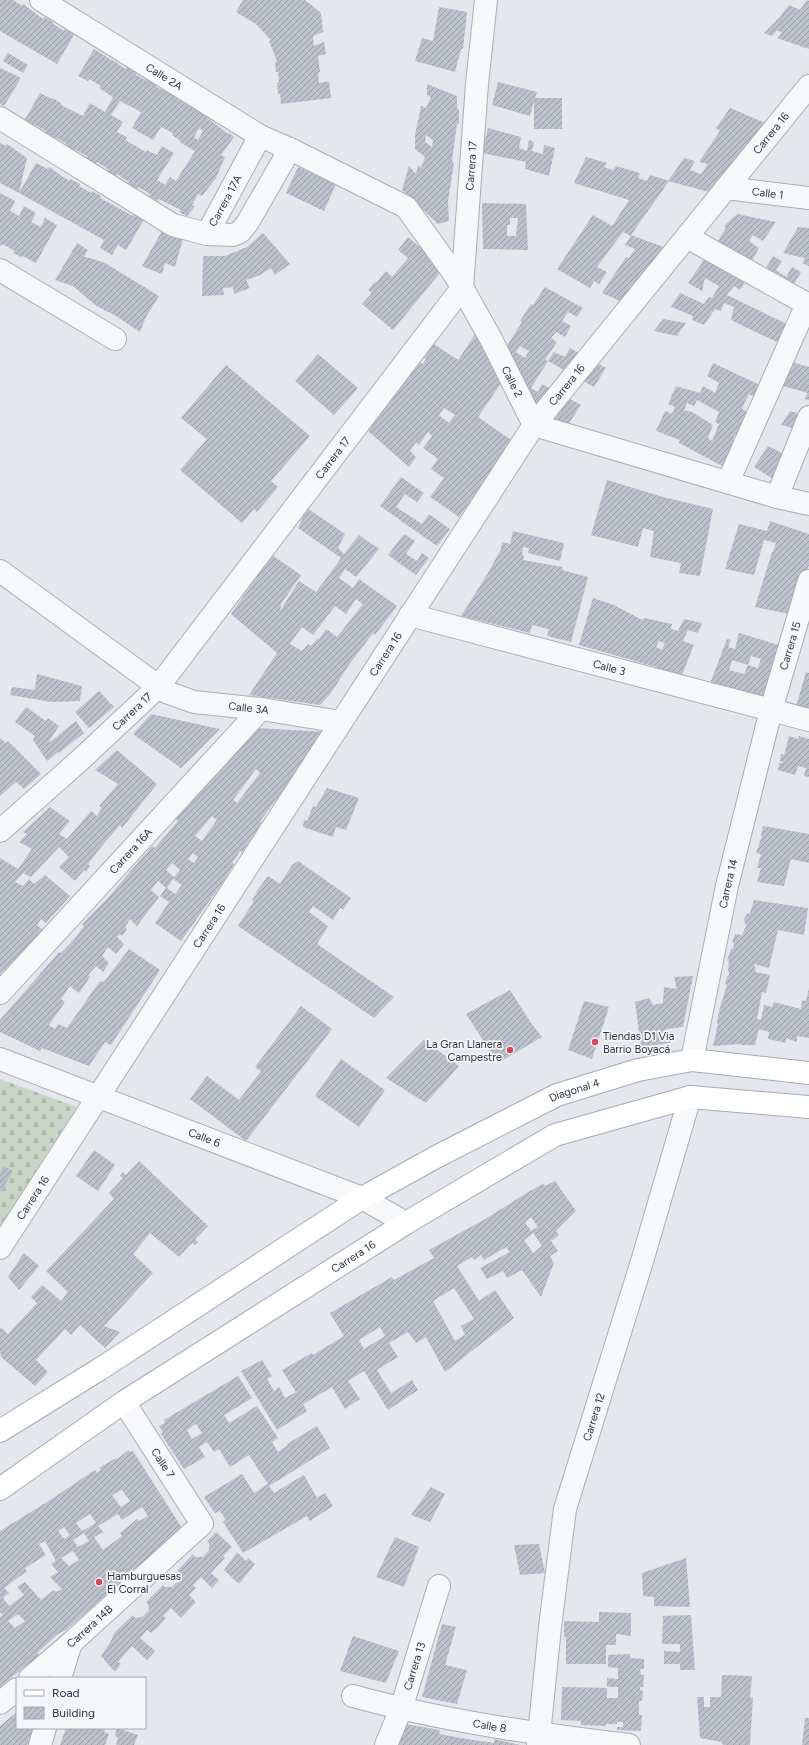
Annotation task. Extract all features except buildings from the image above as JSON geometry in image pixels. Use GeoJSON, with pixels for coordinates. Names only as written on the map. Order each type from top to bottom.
{"type":"FeatureCollection","features":[{"type":"Feature","properties":{"kind":"main road","name":"Diagonal 4"},"geometry":{"type":"LineString","coordinates":[[362,1198],[436,1157],[557,1095],[638,1070],[692,1060],[809,1073]]}},
{"type":"Feature","properties":{"kind":"main road"},"geometry":{"type":"LineString","coordinates":[[406,1223],[556,1135],[690,1097],[809,1107]]}},
{"type":"Feature","properties":{"kind":"main road"},"geometry":{"type":"LineString","coordinates":[[0,1431],[107,1364],[362,1198]]}},
{"type":"Feature","properties":{"kind":"main road","name":"Carrera 16"},"geometry":{"type":"LineString","coordinates":[[0,1489],[124,1402],[406,1223]]}},
{"type":"Feature","properties":{"kind":"street","name":"Calle 2A"},"geometry":{"type":"LineString","coordinates":[[41,0],[260,136],[290,149]]}},
{"type":"Feature","properties":{"kind":"street","name":"Carrera 17"},"geometry":{"type":"LineString","coordinates":[[0,831],[158,687],[462,288],[477,84],[486,0]]}},
{"type":"Feature","properties":{"kind":"street","name":"Carrera 16"},"geometry":{"type":"LineString","coordinates":[[0,1248],[97,1096],[534,425],[809,86]]}},
{"type":"Feature","properties":{"kind":"street"},"geometry":{"type":"LineString","coordinates":[[0,118],[173,224],[207,234]]}},
{"type":"Feature","properties":{"kind":"street","name":"Carrera 17A"},"geometry":{"type":"LineString","coordinates":[[260,136],[207,234],[234,235],[240,232],[248,222],[290,149]]}},
{"type":"Feature","properties":{"kind":"street","name":"Calle 2"},"geometry":{"type":"LineString","coordinates":[[290,149],[406,208],[455,275],[491,339],[534,425]]}},
{"type":"Feature","properties":{"kind":"street","name":"Calle 1"},"geometry":{"type":"LineString","coordinates":[[726,188],[809,198]]}},
{"type":"Feature","properties":{"kind":"street"},"geometry":{"type":"LineString","coordinates":[[687,237],[807,304],[728,482]]}},
{"type":"Feature","properties":{"kind":"street"},"geometry":{"type":"LineString","coordinates":[[0,270],[115,339]]}},
{"type":"Feature","properties":{"kind":"street"},"geometry":{"type":"LineString","coordinates":[[777,497],[809,417]]}},
{"type":"Feature","properties":{"kind":"street"},"geometry":{"type":"LineString","coordinates":[[534,425],[777,497],[809,504]]}},
{"type":"Feature","properties":{"kind":"street","name":"Calle 3A"},"geometry":{"type":"LineString","coordinates":[[0,570],[166,692],[194,702],[261,709],[341,722]]}},
{"type":"Feature","properties":{"kind":"street","name":"Carrera 15"},"geometry":{"type":"LineString","coordinates":[[771,710],[809,581]]}},
{"type":"Feature","properties":{"kind":"street","name":"Calle 3"},"geometry":{"type":"LineString","coordinates":[[410,615],[809,720]]}},
{"type":"Feature","properties":{"kind":"street","name":"Carrera 16A"},"geometry":{"type":"LineString","coordinates":[[0,993],[261,709]]}},
{"type":"Feature","properties":{"kind":"street","name":"Carrera 14"},"geometry":{"type":"LineString","coordinates":[[692,1060],[727,886],[771,710]]}},
{"type":"Feature","properties":{"kind":"street","name":"Calle 6"},"geometry":{"type":"LineString","coordinates":[[0,1059],[362,1198],[406,1223]]}},
{"type":"Feature","properties":{"kind":"street","name":"Carrera 12"},"geometry":{"type":"LineString","coordinates":[[539,1740],[550,1627],[565,1509],[690,1097]]}},
{"type":"Feature","properties":{"kind":"street","name":"Calle 7"},"geometry":{"type":"LineString","coordinates":[[124,1402],[202,1524]]}},
{"type":"Feature","properties":{"kind":"street","name":"Carrera 14B"},"geometry":{"type":"LineString","coordinates":[[31,1677],[71,1643],[202,1524]]}},
{"type":"Feature","properties":{"kind":"street","name":"Carrera 13"},"geometry":{"type":"LineString","coordinates":[[386,1745],[401,1709],[439,1586]]}},
{"type":"Feature","properties":{"kind":"street"},"geometry":{"type":"LineString","coordinates":[[60,1677],[71,1643]]}},
{"type":"Feature","properties":{"kind":"street"},"geometry":{"type":"LineString","coordinates":[[0,1703],[16,1690]]}},
{"type":"Feature","properties":{"kind":"street","name":"Calle 8"},"geometry":{"type":"LineString","coordinates":[[353,1696],[401,1709],[539,1740],[630,1745]]}},
{"type":"Feature","properties":{"kind":"street"},"geometry":{"type":"LineString","coordinates":[[40,1745],[45,1729]]}},
{"type":"Feature","properties":{"kind":"green space"},"geometry":{"type":"Polygon","coordinates":[[[0,1079],[77,1107],[0,1227],[0,1079]]]}},
{"type":"Feature","properties":{"kind":"place","name":"Tiendas D1 Via Barrio Boyacá"},"geometry":{"type":"Point","coordinates":[595,1042]}},
{"type":"Feature","properties":{"kind":"place","name":"La Gran Llanera Campestre"},"geometry":{"type":"Point","coordinates":[510,1050]}},
{"type":"Feature","properties":{"kind":"place","name":"Hamburguesas El Corral"},"geometry":{"type":"Point","coordinates":[99,1582]}}]}
